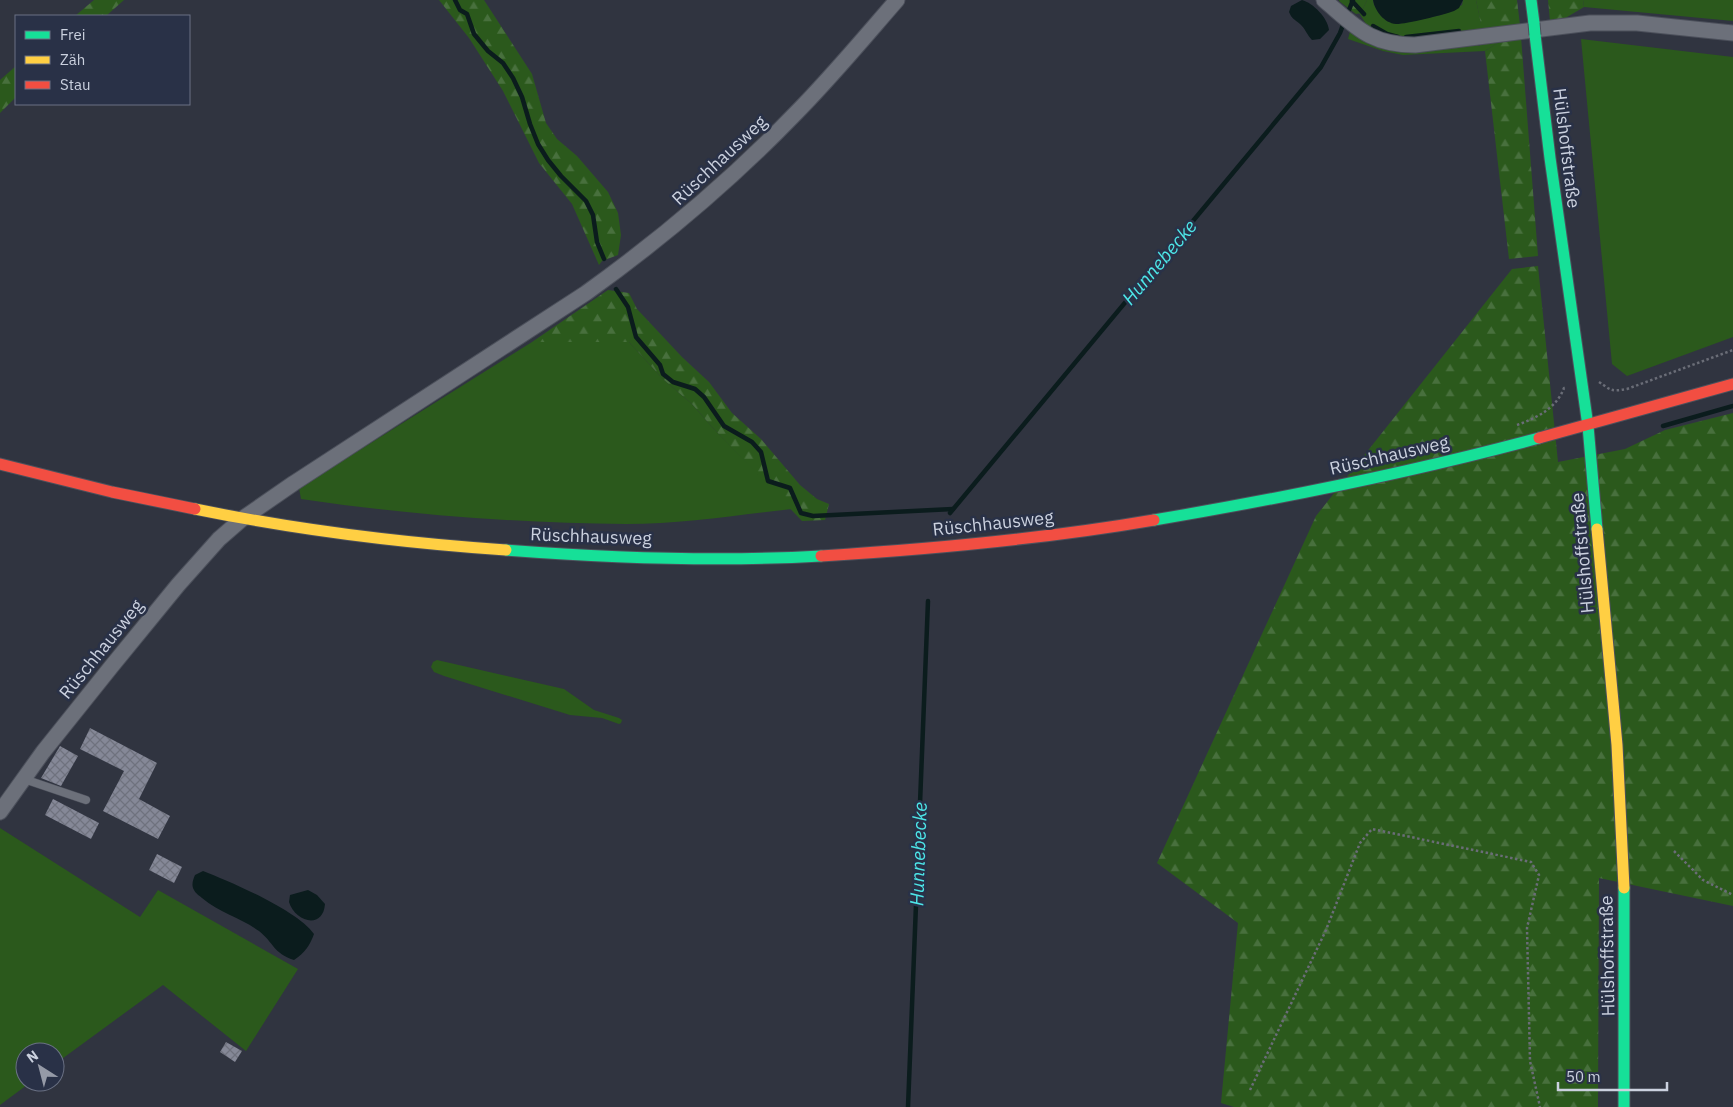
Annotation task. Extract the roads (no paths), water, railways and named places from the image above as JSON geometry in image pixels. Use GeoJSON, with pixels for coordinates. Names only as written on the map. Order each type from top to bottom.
{"type":"FeatureCollection","features":[{"type":"Feature","properties":{"kind":"main road","name":"Hülshoffstraße"},"geometry":{"type":"LineString","coordinates":[[1531,0],[1588,426],[1610,660],[1620,790],[1626,955],[1624,1107]]}},
{"type":"Feature","properties":{"kind":"main road","name":"Rüschhausweg"},"geometry":{"type":"LineString","coordinates":[[0,464],[49,478],[242,519],[438,545],[534,553],[704,559],[828,556],[1032,539],[1219,511],[1351,484],[1588,426],[1733,384]]}},
{"type":"Feature","properties":{"kind":"street","name":"Rüschhausweg"},"geometry":{"type":"LineString","coordinates":[[0,812],[75,711],[178,585],[219,539],[242,519],[294,483],[622,268],[679,222],[737,171],[794,116],[897,0]]}},
{"type":"Feature","properties":{"kind":"street"},"geometry":{"type":"LineString","coordinates":[[1329,4],[1359,30],[1384,42],[1399,45],[1415,45],[1590,23],[1637,23],[1733,33]]}},
{"type":"Feature","properties":{"kind":"lane"},"geometry":{"type":"LineString","coordinates":[[24,779],[86,800]]}},
{"type":"Feature","properties":{"kind":"waterway"},"geometry":{"type":"LineString","coordinates":[[455,0],[460,10],[467,14],[474,34],[488,51],[503,63],[513,78],[522,97],[538,144],[548,160],[586,201],[593,215],[597,242],[604,259]]}},
{"type":"Feature","properties":{"kind":"waterway","name":"Hunnebecke"},"geometry":{"type":"LineString","coordinates":[[1347,15],[1353,0]]}},
{"type":"Feature","properties":{"kind":"waterway"},"geometry":{"type":"LineString","coordinates":[[1352,1],[1364,14]]}},
{"type":"Feature","properties":{"kind":"waterway","name":"Hunnebecke"},"geometry":{"type":"LineString","coordinates":[[950,513],[1321,67],[1344,22]]}},
{"type":"Feature","properties":{"kind":"waterway"},"geometry":{"type":"LineString","coordinates":[[1373,26],[1387,34],[1398,37]]}},
{"type":"Feature","properties":{"kind":"waterway"},"geometry":{"type":"LineString","coordinates":[[1406,37],[1459,31]]}},
{"type":"Feature","properties":{"kind":"waterway"},"geometry":{"type":"LineString","coordinates":[[616,289],[628,307],[636,337],[660,365],[663,374],[673,382],[695,389],[704,397],[724,426],[752,442],[761,452],[768,481],[790,488],[801,513],[813,516],[953,509]]}},
{"type":"Feature","properties":{"kind":"waterway"},"geometry":{"type":"LineString","coordinates":[[1663,426],[1733,406]]}},
{"type":"Feature","properties":{"kind":"waterway","name":"Hunnebecke"},"geometry":{"type":"LineString","coordinates":[[908,1107],[928,601]]}}]}
